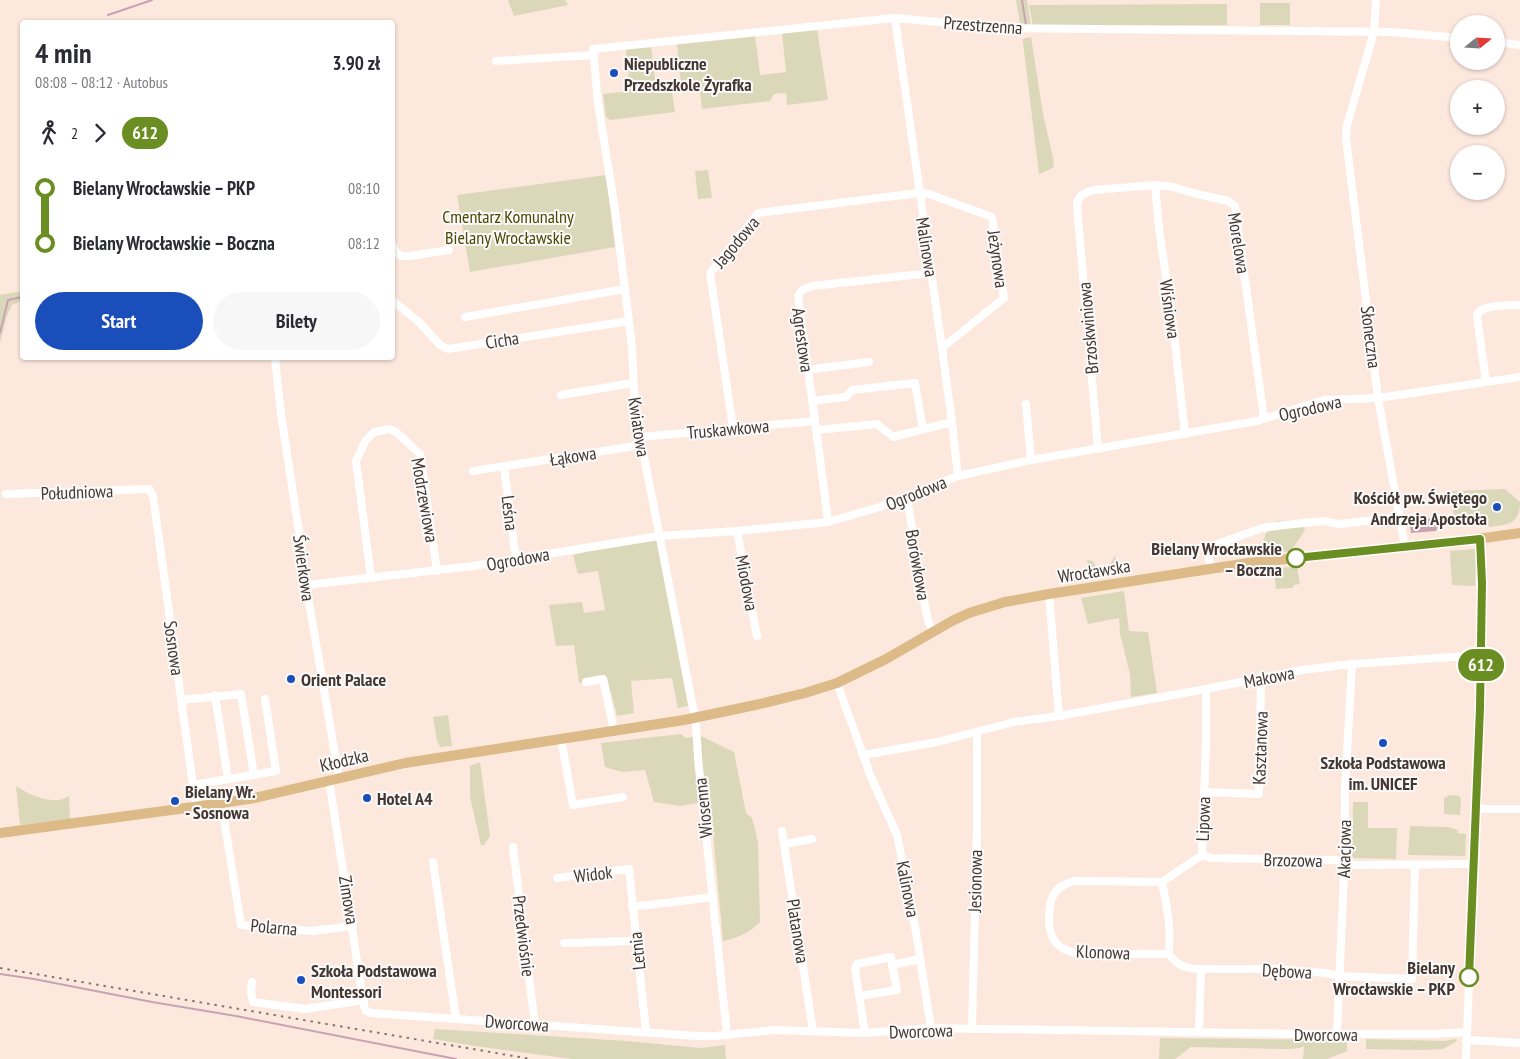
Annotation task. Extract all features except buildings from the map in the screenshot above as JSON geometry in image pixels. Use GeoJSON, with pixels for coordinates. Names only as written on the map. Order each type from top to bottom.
{"type":"FeatureCollection","features":[{"type":"Feature","properties":{"kind":"main road","name":"Wrocławska"},"geometry":{"type":"LineString","coordinates":[[695,718],[797,695],[837,683],[886,659],[932,631],[969,613],[990,606],[1049,594],[1248,563],[1480,539],[1520,533]]}},
{"type":"Feature","properties":{"kind":"main road","name":"Kłodzka"},"geometry":{"type":"LineString","coordinates":[[0,833],[256,798],[405,763],[695,718]]}},
{"type":"Feature","properties":{"kind":"street","name":"Słoneczna"},"geometry":{"type":"LineString","coordinates":[[1376,0],[1374,32],[1347,125],[1346,138],[1378,398],[1405,547]]}},
{"type":"Feature","properties":{"kind":"street","name":"Przestrzenna"},"geometry":{"type":"LineString","coordinates":[[496,61],[594,52],[895,18],[1002,28],[1374,32],[1413,33],[1450,37]]}},
{"type":"Feature","properties":{"kind":"street","name":"Malinowa"},"geometry":{"type":"LineString","coordinates":[[895,18],[942,348],[958,476]]}},
{"type":"Feature","properties":{"kind":"street"},"geometry":{"type":"LineString","coordinates":[[1505,43],[1520,44]]}},
{"type":"Feature","properties":{"kind":"street","name":"Kwiatowa"},"geometry":{"type":"LineString","coordinates":[[594,52],[602,133],[615,210],[632,346],[635,410],[695,718]]}},
{"type":"Feature","properties":{"kind":"street","name":"Morelowa"},"geometry":{"type":"LineString","coordinates":[[1077,206],[1079,197],[1088,191],[1155,185],[1173,187],[1228,201],[1235,206],[1264,419]]}},
{"type":"Feature","properties":{"kind":"street","name":"Wiśniowa"},"geometry":{"type":"LineString","coordinates":[[1155,185],[1185,434]]}},
{"type":"Feature","properties":{"kind":"street","name":"Jeżynowa"},"geometry":{"type":"LineString","coordinates":[[919,192],[992,217],[1004,298],[942,348]]}},
{"type":"Feature","properties":{"kind":"street","name":"Jagodowa"},"geometry":{"type":"LineString","coordinates":[[734,428],[710,273],[758,213],[919,192]]}},
{"type":"Feature","properties":{"kind":"street","name":"Brzoskwiniowa"},"geometry":{"type":"LineString","coordinates":[[1077,206],[1098,449]]}},
{"type":"Feature","properties":{"kind":"street"},"geometry":{"type":"LineString","coordinates":[[395,250],[401,256],[410,256],[449,250]]}},
{"type":"Feature","properties":{"kind":"street","name":"Agrestowa"},"geometry":{"type":"LineString","coordinates":[[828,522],[798,296],[802,290],[812,286],[931,273]]}},
{"type":"Feature","properties":{"kind":"street"},"geometry":{"type":"LineString","coordinates":[[465,317],[625,289]]}},
{"type":"Feature","properties":{"kind":"street","name":"Cicha"},"geometry":{"type":"LineString","coordinates":[[395,302],[420,323],[440,345],[448,349],[629,321]]}},
{"type":"Feature","properties":{"kind":"street"},"geometry":{"type":"LineString","coordinates":[[1486,382],[1477,315],[1484,308],[1520,305]]}},
{"type":"Feature","properties":{"kind":"street","name":"Świerkowa"},"geometry":{"type":"LineString","coordinates":[[275,360],[281,414],[334,779]]}},
{"type":"Feature","properties":{"kind":"street"},"geometry":{"type":"LineString","coordinates":[[807,370],[869,362]]}},
{"type":"Feature","properties":{"kind":"street","name":"Ogrodowa"},"geometry":{"type":"LineString","coordinates":[[307,585],[473,566],[659,536],[828,522],[864,513],[958,476],[1031,460],[1264,419],[1324,400],[1378,398],[1520,376]]}},
{"type":"Feature","properties":{"kind":"street"},"geometry":{"type":"LineString","coordinates":[[812,401],[846,397],[852,390],[915,382],[924,429]]}},
{"type":"Feature","properties":{"kind":"street"},"geometry":{"type":"LineString","coordinates":[[561,395],[633,383]]}},
{"type":"Feature","properties":{"kind":"street"},"geometry":{"type":"LineString","coordinates":[[1026,404],[1031,460]]}},
{"type":"Feature","properties":{"kind":"street","name":"Truskawkowa"},"geometry":{"type":"LineString","coordinates":[[641,441],[734,428],[815,421]]}},
{"type":"Feature","properties":{"kind":"street"},"geometry":{"type":"LineString","coordinates":[[817,430],[877,424],[893,437],[952,422]]}},
{"type":"Feature","properties":{"kind":"street","name":"Modrzewiowa"},"geometry":{"type":"LineString","coordinates":[[371,577],[356,462],[366,440],[371,434],[389,430],[396,432],[420,454],[437,571]]}},
{"type":"Feature","properties":{"kind":"street","name":"Łąkowa"},"geometry":{"type":"LineString","coordinates":[[474,471],[641,441]]}},
{"type":"Feature","properties":{"kind":"street","name":"Leśna"},"geometry":{"type":"LineString","coordinates":[[504,467],[516,559]]}},
{"type":"Feature","properties":{"kind":"street","name":"Południowa"},"geometry":{"type":"LineString","coordinates":[[6,494],[149,489]]}},
{"type":"Feature","properties":{"kind":"street","name":"Sosnowa"},"geometry":{"type":"LineString","coordinates":[[149,489],[154,496],[196,807]]}},
{"type":"Feature","properties":{"kind":"street","name":"Borówkowa"},"geometry":{"type":"LineString","coordinates":[[907,497],[921,584],[928,621],[932,631]]}},
{"type":"Feature","properties":{"kind":"street"},"geometry":{"type":"LineString","coordinates":[[1211,569],[1209,547],[1262,528],[1322,521],[1340,524],[1400,516]]}},
{"type":"Feature","properties":{"kind":"street","name":"Miodowa"},"geometry":{"type":"LineString","coordinates":[[737,531],[757,636]]}},
{"type":"Feature","properties":{"kind":"street"},"geometry":{"type":"LineString","coordinates":[[1466,1059],[1481,655],[1482,583],[1480,539]]}},
{"type":"Feature","properties":{"kind":"street"},"geometry":{"type":"LineString","coordinates":[[1049,594],[1059,716]]}},
{"type":"Feature","properties":{"kind":"street","name":"Makowa"},"geometry":{"type":"LineString","coordinates":[[863,755],[937,742],[1014,722],[1059,716],[1302,670],[1352,664],[1481,655]]}},
{"type":"Feature","properties":{"kind":"street","name":"Akacjowa"},"geometry":{"type":"LineString","coordinates":[[1337,1034],[1345,788],[1352,664]]}},
{"type":"Feature","properties":{"kind":"street","name":"Kasztanowa"},"geometry":{"type":"LineString","coordinates":[[1204,792],[1258,794],[1261,678]]}},
{"type":"Feature","properties":{"kind":"street"},"geometry":{"type":"LineString","coordinates":[[586,682],[604,679],[614,731]]}},
{"type":"Feature","properties":{"kind":"street"},"geometry":{"type":"LineString","coordinates":[[837,683],[863,755]]}},
{"type":"Feature","properties":{"kind":"street","name":"Lipowa"},"geometry":{"type":"LineString","coordinates":[[1162,882],[1202,855],[1206,689]]}},
{"type":"Feature","properties":{"kind":"street"},"geometry":{"type":"LineString","coordinates":[[181,700],[215,695],[241,694],[254,775]]}},
{"type":"Feature","properties":{"kind":"street"},"geometry":{"type":"LineString","coordinates":[[215,695],[228,779]]}},
{"type":"Feature","properties":{"kind":"street"},"geometry":{"type":"LineString","coordinates":[[193,785],[276,771],[265,699]]}},
{"type":"Feature","properties":{"kind":"street","name":"Wiosenna"},"geometry":{"type":"LineString","coordinates":[[695,718],[726,1034]]}},
{"type":"Feature","properties":{"kind":"street","name":"Jesionowa"},"geometry":{"type":"LineString","coordinates":[[972,1029],[976,732]]}},
{"type":"Feature","properties":{"kind":"street"},"geometry":{"type":"LineString","coordinates":[[561,739],[573,805],[623,797]]}},
{"type":"Feature","properties":{"kind":"street","name":"Kalinowa"},"geometry":{"type":"LineString","coordinates":[[863,755],[896,835],[908,891],[931,1028]]}},
{"type":"Feature","properties":{"kind":"street","name":"Zimowa"},"geometry":{"type":"LineString","coordinates":[[334,779],[364,1000]]}},
{"type":"Feature","properties":{"kind":"street"},"geometry":{"type":"LineString","coordinates":[[1476,809],[1520,809]]}},
{"type":"Feature","properties":{"kind":"street","name":"Polarna"},"geometry":{"type":"LineString","coordinates":[[224,819],[241,925],[312,931],[353,926]]}},
{"type":"Feature","properties":{"kind":"street","name":"Platanowa"},"geometry":{"type":"LineString","coordinates":[[782,831],[813,1032]]}},
{"type":"Feature","properties":{"kind":"street"},"geometry":{"type":"LineString","coordinates":[[784,844],[812,839]]}},
{"type":"Feature","properties":{"kind":"street","name":"Przedwiośnie"},"geometry":{"type":"LineString","coordinates":[[513,847],[535,1025]]}},
{"type":"Feature","properties":{"kind":"street","name":"Brzozowa"},"geometry":{"type":"LineString","coordinates":[[1202,855],[1211,858],[1336,860],[1353,865],[1473,864]]}},
{"type":"Feature","properties":{"kind":"street"},"geometry":{"type":"LineString","coordinates":[[433,862],[456,1019]]}},
{"type":"Feature","properties":{"kind":"street","name":"Dębowa"},"geometry":{"type":"LineString","coordinates":[[1199,969],[1278,969],[1340,976],[1412,979],[1415,864]]}},
{"type":"Feature","properties":{"kind":"street","name":"Widok"},"geometry":{"type":"LineString","coordinates":[[557,878],[629,869]]}},
{"type":"Feature","properties":{"kind":"street","name":"Letnia"},"geometry":{"type":"LineString","coordinates":[[629,869],[635,941],[646,1032]]}},
{"type":"Feature","properties":{"kind":"street","name":"Klonowa"},"geometry":{"type":"LineString","coordinates":[[1162,882],[1069,882],[1051,897],[1049,928],[1053,938],[1062,948],[1069,952],[1079,954],[1168,954]]}},
{"type":"Feature","properties":{"kind":"street"},"geometry":{"type":"LineString","coordinates":[[1162,882],[1167,909],[1168,954],[1186,968],[1199,969],[1199,1032]]}},
{"type":"Feature","properties":{"kind":"street"},"geometry":{"type":"LineString","coordinates":[[632,908],[713,897]]}},
{"type":"Feature","properties":{"kind":"street"},"geometry":{"type":"LineString","coordinates":[[564,943],[635,941]]}},
{"type":"Feature","properties":{"kind":"street"},"geometry":{"type":"LineString","coordinates":[[860,996],[897,990],[891,957],[857,964],[855,969],[865,1033]]}},
{"type":"Feature","properties":{"kind":"street"},"geometry":{"type":"LineString","coordinates":[[892,965],[920,959]]}},
{"type":"Feature","properties":{"kind":"street"},"geometry":{"type":"LineString","coordinates":[[252,982],[253,1002],[309,1009],[364,1000]]}},
{"type":"Feature","properties":{"kind":"street","name":"Dworcowa"},"geometry":{"type":"LineString","coordinates":[[364,1000],[366,1011],[376,1014],[697,1036],[774,1030],[865,1033],[931,1028],[1432,1034],[1467,1036],[1520,1043]]}},
{"type":"Feature","properties":{"kind":"green space"},"geometry":{"type":"Polygon","coordinates":[[[508,0],[565,0],[568,5],[514,16],[508,0]]]}},
{"type":"Feature","properties":{"kind":"green space"},"geometry":{"type":"Polygon","coordinates":[[[1016,0],[1027,0],[1031,25],[1020,23],[1016,0]]]}},
{"type":"Feature","properties":{"kind":"green space"},"geometry":{"type":"Polygon","coordinates":[[[1260,3],[1290,3],[1290,25],[1260,25],[1260,3]]]}},
{"type":"Feature","properties":{"kind":"green space"},"geometry":{"type":"Polygon","coordinates":[[[1227,4],[1227,25],[1033,26],[1029,5],[1227,4]]]}},
{"type":"Feature","properties":{"kind":"green space"},"geometry":{"type":"Polygon","coordinates":[[[817,29],[828,100],[787,105],[786,93],[774,94],[770,101],[702,109],[699,83],[681,85],[677,44],[755,35],[760,75],[786,72],[782,33],[817,29]]]}},
{"type":"Feature","properties":{"kind":"green space"},"geometry":{"type":"Polygon","coordinates":[[[1031,37],[1043,114],[1054,162],[1053,168],[1039,174],[1023,42],[1023,39],[1031,37]]]}},
{"type":"Feature","properties":{"kind":"green space"},"geometry":{"type":"Polygon","coordinates":[[[651,47],[656,87],[671,86],[675,112],[610,120],[606,117],[603,94],[630,91],[626,49],[651,47]]]}},
{"type":"Feature","properties":{"kind":"green space"},"geometry":{"type":"Polygon","coordinates":[[[708,170],[712,198],[698,199],[695,171],[708,170]]]}},
{"type":"Feature","properties":{"kind":"green space","name":"Cmentarz Komunalny Bielany Wrocławskie"},"geometry":{"type":"Polygon","coordinates":[[[606,175],[615,247],[470,272],[457,195],[606,175]]]}},
{"type":"Feature","properties":{"kind":"green space"},"geometry":{"type":"Polygon","coordinates":[[[20,291],[20,302],[12,305],[0,343],[0,295],[20,291]]]}},
{"type":"Feature","properties":{"kind":"green space"},"geometry":{"type":"Polygon","coordinates":[[[1505,489],[1520,502],[1518,515],[1512,522],[1489,527],[1485,523],[1484,516],[1454,518],[1452,491],[1505,489]]]}},
{"type":"Feature","properties":{"kind":"green space"},"geometry":{"type":"Polygon","coordinates":[[[1301,520],[1305,529],[1290,552],[1262,550],[1265,535],[1276,521],[1301,520]]]}},
{"type":"Feature","properties":{"kind":"green space"},"geometry":{"type":"Polygon","coordinates":[[[656,536],[688,706],[678,708],[672,678],[631,681],[634,713],[617,716],[607,678],[579,683],[574,645],[556,646],[549,605],[582,602],[584,613],[605,610],[598,571],[578,574],[573,555],[656,536]]]}},
{"type":"Feature","properties":{"kind":"green space"},"geometry":{"type":"Polygon","coordinates":[[[1474,549],[1476,555],[1475,586],[1452,585],[1450,551],[1474,549]]]}},
{"type":"Feature","properties":{"kind":"green space"},"geometry":{"type":"Polygon","coordinates":[[[1115,555],[1118,570],[1117,576],[1090,579],[1087,560],[1093,561],[1096,567],[1110,565],[1115,555]]]}},
{"type":"Feature","properties":{"kind":"green space"},"geometry":{"type":"Polygon","coordinates":[[[1297,566],[1300,584],[1294,585],[1293,588],[1276,589],[1274,569],[1297,566]]]}},
{"type":"Feature","properties":{"kind":"green space"},"geometry":{"type":"Polygon","coordinates":[[[1124,591],[1129,631],[1148,632],[1157,693],[1131,697],[1130,674],[1120,634],[1119,618],[1088,624],[1081,598],[1124,591]]]}},
{"type":"Feature","properties":{"kind":"green space"},"geometry":{"type":"Polygon","coordinates":[[[448,715],[452,746],[440,747],[437,741],[433,717],[448,715]]]}},
{"type":"Feature","properties":{"kind":"green space"},"geometry":{"type":"Polygon","coordinates":[[[681,734],[685,738],[701,736],[734,752],[746,813],[752,818],[758,842],[760,922],[743,934],[723,941],[710,801],[680,806],[654,802],[645,770],[622,772],[605,767],[601,743],[681,734]]]}},
{"type":"Feature","properties":{"kind":"green space"},"geometry":{"type":"Polygon","coordinates":[[[480,762],[490,836],[484,845],[481,845],[470,797],[470,766],[480,762]]]}},
{"type":"Feature","properties":{"kind":"green space"},"geometry":{"type":"Polygon","coordinates":[[[16,786],[41,798],[59,800],[69,796],[70,819],[20,825],[16,786]]]}},
{"type":"Feature","properties":{"kind":"green space"},"geometry":{"type":"Polygon","coordinates":[[[1450,795],[1459,796],[1461,799],[1460,815],[1444,814],[1444,798],[1450,795]]]}},
{"type":"Feature","properties":{"kind":"green space"},"geometry":{"type":"Polygon","coordinates":[[[1353,802],[1368,802],[1368,828],[1397,828],[1396,859],[1354,858],[1352,856],[1353,802]]]}},
{"type":"Feature","properties":{"kind":"green space"},"geometry":{"type":"Polygon","coordinates":[[[1410,826],[1447,827],[1458,830],[1458,833],[1466,834],[1465,856],[1408,855],[1410,826]]]}},
{"type":"Feature","properties":{"kind":"green space"},"geometry":{"type":"Polygon","coordinates":[[[435,1029],[626,1041],[701,1048],[725,1045],[726,1059],[572,1059],[433,1039],[435,1029]]]}},
{"type":"Feature","properties":{"kind":"green space"},"geometry":{"type":"Polygon","coordinates":[[[1160,1038],[1347,1040],[1347,1051],[1327,1059],[1303,1059],[1304,1046],[1288,1049],[1191,1047],[1175,1059],[1159,1059],[1160,1038]]]}},
{"type":"Feature","properties":{"kind":"green space"},"geometry":{"type":"Polygon","coordinates":[[[1366,1039],[1444,1041],[1456,1039],[1457,1041],[1443,1049],[1366,1049],[1366,1039]]]}},
{"type":"Feature","properties":{"kind":"shaded area"},"geometry":{"type":"Polygon","coordinates":[[[1440,517],[1436,531],[1411,533],[1409,521],[1440,517]]]}},
{"type":"Feature","properties":{"kind":"waterway"},"geometry":{"type":"LineString","coordinates":[[108,15],[152,0]]}},
{"type":"Feature","properties":{"kind":"waterway"},"geometry":{"type":"LineString","coordinates":[[1022,0],[1026,25]]}},
{"type":"Feature","properties":{"kind":"waterway"},"geometry":{"type":"LineString","coordinates":[[0,333],[8,300],[20,297]]}},
{"type":"Feature","properties":{"kind":"waterway"},"geometry":{"type":"LineString","coordinates":[[0,974],[236,1016],[456,1059]]}},
{"type":"Feature","properties":{"kind":"railway"},"geometry":{"type":"LineString","coordinates":[[0,968],[531,1059]]}},
{"type":"Feature","properties":{"kind":"bus line","name":"612"},"geometry":{"type":"LineString","coordinates":[[1296,558],[1480,539],[1482,583],[1480,708],[1469,977]]}},
{"type":"Feature","properties":{"kind":"place","name":"Niepubliczne Przedszkole Żyrafka"},"geometry":{"type":"Point","coordinates":[614,73]}},
{"type":"Feature","properties":{"kind":"place","name":"Kościół pw. Świętego Andrzeja Apostoła"},"geometry":{"type":"Point","coordinates":[1497,507]}},
{"type":"Feature","properties":{"kind":"place","name":"Bielany Wrocławskie – Boczna"},"geometry":{"type":"Point","coordinates":[1296,558]}},
{"type":"Feature","properties":{"kind":"place","name":"Orient Palace"},"geometry":{"type":"Point","coordinates":[291,679]}},
{"type":"Feature","properties":{"kind":"place","name":"Szkoła Podstawowa im. UNICEF"},"geometry":{"type":"Point","coordinates":[1383,743]}},
{"type":"Feature","properties":{"kind":"place","name":"Hotel A4"},"geometry":{"type":"Point","coordinates":[367,798]}},
{"type":"Feature","properties":{"kind":"place","name":"Bielany Wr. - Sosnowa"},"geometry":{"type":"Point","coordinates":[175,801]}},
{"type":"Feature","properties":{"kind":"place","name":"Bielany Wrocławskie – PKP"},"geometry":{"type":"Point","coordinates":[1469,977]}},
{"type":"Feature","properties":{"kind":"place","name":"Szkoła Podstawowa Montessori"},"geometry":{"type":"Point","coordinates":[301,980]}}]}
